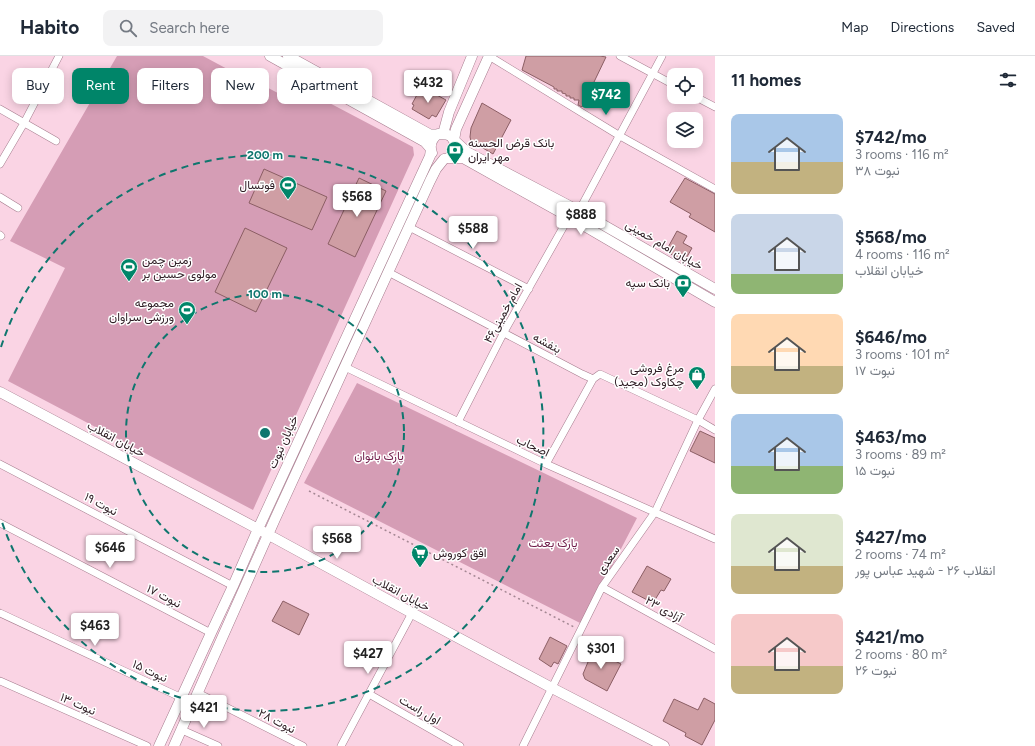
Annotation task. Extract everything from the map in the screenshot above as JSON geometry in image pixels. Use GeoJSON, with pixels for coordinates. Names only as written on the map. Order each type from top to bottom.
{"type":"FeatureCollection","features":[{"type":"Feature","properties":{"kind":"main road"},"geometry":{"type":"LineString","coordinates":[[270,56],[413,135],[424,142],[435,157],[446,159],[452,156],[456,148],[454,140],[458,123],[489,56]]}},
{"type":"Feature","properties":{"kind":"main road"},"geometry":{"type":"LineString","coordinates":[[288,56],[425,132],[433,135],[441,134],[451,136],[454,140]]}},
{"type":"Feature","properties":{"kind":"main road"},"geometry":{"type":"LineString","coordinates":[[430,149],[432,140],[441,134],[472,56]]}},
{"type":"Feature","properties":{"kind":"main road","name":"خیابان امام خمینی"},"geometry":{"type":"LineString","coordinates":[[454,140],[467,152],[579,211],[715,289]]}},
{"type":"Feature","properties":{"kind":"main road","name":"خیابان نبوت"},"geometry":{"type":"LineString","coordinates":[[159,746],[334,362],[425,169],[430,149]]}},
{"type":"Feature","properties":{"kind":"main road","name":"خیابان امام خمینی"},"geometry":{"type":"LineString","coordinates":[[446,159],[463,158],[569,217],[715,302]]}},
{"type":"Feature","properties":{"kind":"main road","name":"خیابان نبوت"},"geometry":{"type":"LineString","coordinates":[[174,746],[388,272],[436,169],[446,159]]}},
{"type":"Feature","properties":{"kind":"main road"},"geometry":{"type":"LineString","coordinates":[[334,362],[345,367]]}},
{"type":"Feature","properties":{"kind":"main road","name":"خیابان انقلاب"},"geometry":{"type":"LineString","coordinates":[[0,392],[258,528],[268,535],[552,688],[664,746]]}},
{"type":"Feature","properties":{"kind":"main road"},"geometry":{"type":"LineString","coordinates":[[183,695],[197,696]]}},
{"type":"Feature","properties":{"kind":"street"},"geometry":{"type":"LineString","coordinates":[[0,164],[59,56]]}},
{"type":"Feature","properties":{"kind":"street"},"geometry":{"type":"LineString","coordinates":[[489,56],[620,136],[715,189]]}},
{"type":"Feature","properties":{"kind":"street"},"geometry":{"type":"LineString","coordinates":[[620,56],[667,82]]}},
{"type":"Feature","properties":{"kind":"street"},"geometry":{"type":"LineString","coordinates":[[579,211],[662,56]]}},
{"type":"Feature","properties":{"kind":"street"},"geometry":{"type":"LineString","coordinates":[[703,101],[715,107]]}},
{"type":"Feature","properties":{"kind":"street"},"geometry":{"type":"LineString","coordinates":[[0,109],[56,141]]}},
{"type":"Feature","properties":{"kind":"street"},"geometry":{"type":"LineString","coordinates":[[0,197],[18,208]]}},
{"type":"Feature","properties":{"kind":"street","name":"امام خمینی۴۶"},"geometry":{"type":"LineString","coordinates":[[458,422],[504,332],[569,217]]}},
{"type":"Feature","properties":{"kind":"street"},"geometry":{"type":"LineString","coordinates":[[409,227],[528,289]]}},
{"type":"Feature","properties":{"kind":"street","name":"بنفشه"},"geometry":{"type":"LineString","coordinates":[[388,272],[582,374],[593,379],[600,374],[698,420]]}},
{"type":"Feature","properties":{"kind":"street","name":"اصحاب"},"geometry":{"type":"LineString","coordinates":[[345,367],[546,464],[715,539]]}},
{"type":"Feature","properties":{"kind":"street"},"geometry":{"type":"LineString","coordinates":[[546,464],[593,379]]}},
{"type":"Feature","properties":{"kind":"street","name":"سعدی"},"geometry":{"type":"LineString","coordinates":[[524,746],[602,587],[655,512],[698,420],[715,389]]}},
{"type":"Feature","properties":{"kind":"street"},"geometry":{"type":"LineString","coordinates":[[698,420],[715,430]]}},
{"type":"Feature","properties":{"kind":"street","name":"نبوت ۱۹"},"geometry":{"type":"LineString","coordinates":[[0,464],[233,586]]}},
{"type":"Feature","properties":{"kind":"street","name":"نبوت ۱۷"},"geometry":{"type":"LineString","coordinates":[[0,523],[211,633]]}},
{"type":"Feature","properties":{"kind":"street","name":"آزادی ۲۳"},"geometry":{"type":"LineString","coordinates":[[602,587],[715,649]]}},
{"type":"Feature","properties":{"kind":"street","name":"نبوت ۱۵"},"geometry":{"type":"LineString","coordinates":[[0,613],[183,695]]}},
{"type":"Feature","properties":{"kind":"street"},"geometry":{"type":"LineString","coordinates":[[341,746],[412,613]]}},
{"type":"Feature","properties":{"kind":"street","name":"نبوت ۱۳"},"geometry":{"type":"LineString","coordinates":[[0,681],[147,746]]}},
{"type":"Feature","properties":{"kind":"street","name":"اول راست"},"geometry":{"type":"LineString","coordinates":[[369,694],[460,746]]}},
{"type":"Feature","properties":{"kind":"street","name":"نبوت ۲۸"},"geometry":{"type":"LineString","coordinates":[[197,696],[303,746]]}},
{"type":"Feature","properties":{"kind":"street"},"geometry":{"type":"LineString","coordinates":[[182,730],[218,746]]}},
{"type":"Feature","properties":{"kind":"path"},"geometry":{"type":"LineString","coordinates":[[309,491],[581,630]]}},
{"type":"Feature","properties":{"kind":"green space","name":"مجموعه ورزشی سراوان"},"geometry":{"type":"Polygon","coordinates":[[[117,56],[203,56],[225,68],[211,68],[211,104],[269,104],[269,88],[277,93],[277,104],[331,104],[413,147],[414,155],[253,510],[8,381],[65,268],[10,241],[89,104],[129,104],[129,68],[110,68],[117,56]]]}},
{"type":"Feature","properties":{"kind":"green space","name":"پارک بعثت"},"geometry":{"type":"Polygon","coordinates":[[[357,383],[637,518],[582,624],[304,483],[357,383]]]}},
{"type":"Feature","properties":{"kind":"building"},"geometry":{"type":"Polygon","coordinates":[[[526,56],[606,57],[582,107],[578,105],[579,100],[574,100],[574,98],[570,98],[570,96],[566,96],[566,94],[562,93],[562,91],[557,91],[554,87],[522,70],[526,56]]]}},
{"type":"Feature","properties":{"kind":"building"},"geometry":{"type":"Polygon","coordinates":[[[424,88],[446,100],[436,117],[432,115],[429,119],[412,109],[414,105],[412,104],[419,91],[422,93],[424,88]]]}},
{"type":"Feature","properties":{"kind":"building"},"geometry":{"type":"Polygon","coordinates":[[[482,103],[511,120],[493,154],[471,141],[470,137],[471,128],[482,103]]]}},
{"type":"Feature","properties":{"kind":"building","name":"فوتسال"},"geometry":{"type":"Polygon","coordinates":[[[264,169],[327,197],[312,230],[249,203],[264,169]]]}},
{"type":"Feature","properties":{"kind":"building"},"geometry":{"type":"Polygon","coordinates":[[[359,178],[386,191],[355,257],[328,244],[359,178]]]}},
{"type":"Feature","properties":{"kind":"building"},"geometry":{"type":"Polygon","coordinates":[[[685,178],[715,194],[715,232],[689,217],[691,214],[670,202],[685,178]]]}},
{"type":"Feature","properties":{"kind":"building"},"geometry":{"type":"Polygon","coordinates":[[[245,228],[287,248],[256,312],[215,292],[245,228]]]}},
{"type":"Feature","properties":{"kind":"building"},"geometry":{"type":"Polygon","coordinates":[[[677,231],[687,236],[683,243],[692,248],[684,262],[666,251],[677,231]]]}},
{"type":"Feature","properties":{"kind":"building"},"geometry":{"type":"Polygon","coordinates":[[[700,431],[715,438],[715,463],[690,451],[700,431]]]}},
{"type":"Feature","properties":{"kind":"building"},"geometry":{"type":"Polygon","coordinates":[[[647,566],[671,579],[664,591],[661,590],[653,603],[632,592],[647,566]]]}},
{"type":"Feature","properties":{"kind":"building"},"geometry":{"type":"Polygon","coordinates":[[[283,601],[309,614],[299,635],[272,621],[283,601]]]}},
{"type":"Feature","properties":{"kind":"building"},"geometry":{"type":"Polygon","coordinates":[[[550,637],[567,646],[558,664],[554,662],[551,667],[539,659],[550,637]]]}},
{"type":"Feature","properties":{"kind":"building"},"geometry":{"type":"Polygon","coordinates":[[[593,650],[621,664],[607,691],[585,679],[583,674],[593,650]]]}},
{"type":"Feature","properties":{"kind":"building"},"geometry":{"type":"Polygon","coordinates":[[[704,698],[715,704],[715,720],[702,745],[685,736],[686,733],[663,721],[674,699],[698,710],[704,698]]]}},
{"type":"Feature","properties":{"kind":"place","name":"بانک قرض الحسنه مهر ایران"},"geometry":{"type":"Point","coordinates":[455,165]}},
{"type":"Feature","properties":{"kind":"place","name":"فوتسال"},"geometry":{"type":"Point","coordinates":[288,200]}},
{"type":"Feature","properties":{"kind":"place","name":"زمین چمن مولوی حسین بر"},"geometry":{"type":"Point","coordinates":[129,282]}},
{"type":"Feature","properties":{"kind":"place","name":"بانک سپه"},"geometry":{"type":"Point","coordinates":[683,298]}},
{"type":"Feature","properties":{"kind":"place","name":"مجموعه ورزشی سراوان"},"geometry":{"type":"Point","coordinates":[187,325]}},
{"type":"Feature","properties":{"kind":"place","name":"مرغ فروشی چکاوک (مجید)"},"geometry":{"type":"Point","coordinates":[697,390]}},
{"type":"Feature","properties":{"kind":"place","name":"افق کوروش"},"geometry":{"type":"Point","coordinates":[420,568]}},
{"type":"Feature","properties":{"kind":"park label","name":"پارک بانوان"},"geometry":{"type":"Point","coordinates":[379,456]}}]}
